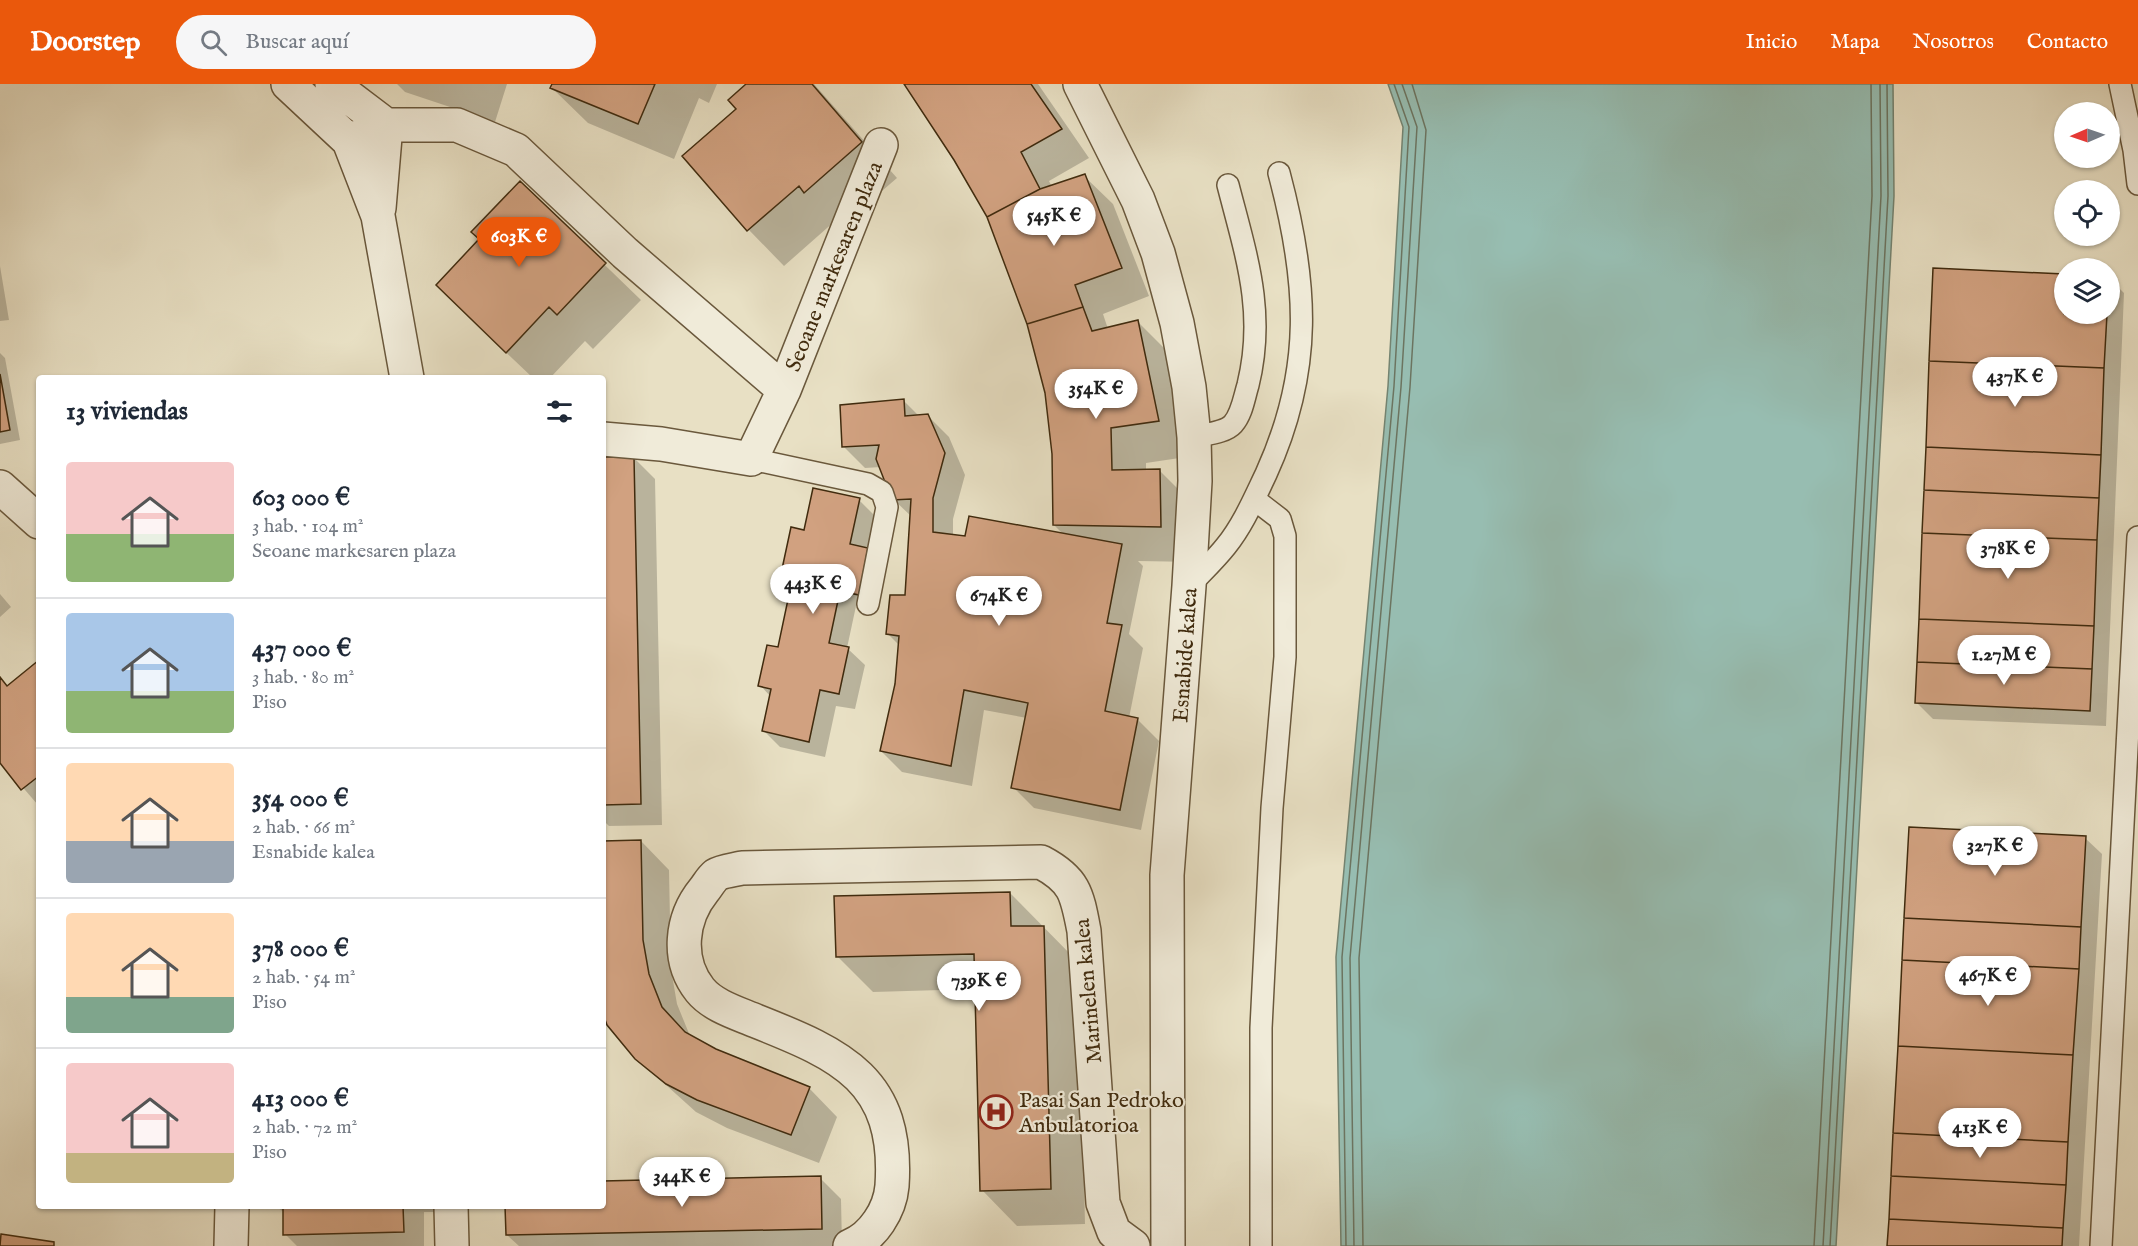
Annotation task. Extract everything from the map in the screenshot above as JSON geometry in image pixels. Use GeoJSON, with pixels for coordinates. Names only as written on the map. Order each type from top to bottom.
{"type":"FeatureCollection","features":[{"type":"Feature","properties":{"kind":"street"},"geometry":{"type":"LineString","coordinates":[[288,84],[349,141],[378,216],[406,375]]}},
{"type":"Feature","properties":{"kind":"street"},"geometry":{"type":"LineString","coordinates":[[332,84],[386,125],[378,216]]}},
{"type":"Feature","properties":{"kind":"street","name":"Esnabide kalea"},"geometry":{"type":"LineString","coordinates":[[1080,84],[1137,200],[1158,253],[1177,323],[1194,437],[1195,482],[1189,586],[1167,875],[1168,1246]]}},
{"type":"Feature","properties":{"kind":"street","name":"Seoane markesaren plaza"},"geometry":{"type":"LineString","coordinates":[[349,141],[386,125],[457,125],[516,150],[625,252],[784,390],[881,145]]}},
{"type":"Feature","properties":{"kind":"street"},"geometry":{"type":"LineString","coordinates":[[606,439],[661,444],[751,459],[784,390]]}},
{"type":"Feature","properties":{"kind":"street"},"geometry":{"type":"LineString","coordinates":[[0,487],[36,519]]}},
{"type":"Feature","properties":{"kind":"street","name":"Marinelen kalea"},"geometry":{"type":"LineString","coordinates":[[850,1246],[859,1243],[877,1227],[892,1192],[894,1154],[887,1119],[871,1090],[849,1066],[814,1044],[725,1009],[700,991],[685,963],[684,928],[696,899],[716,875],[742,868],[1041,861],[1062,873],[1078,898],[1084,931],[1103,1203],[1114,1232],[1133,1246]]}},
{"type":"Feature","properties":{"kind":"street"},"geometry":{"type":"LineString","coordinates":[[231,1246],[232,1209]]}},
{"type":"Feature","properties":{"kind":"street"},"geometry":{"type":"LineString","coordinates":[[452,1209],[452,1246]]}},
{"type":"Feature","properties":{"kind":"lane"},"geometry":{"type":"LineString","coordinates":[[2120,84],[2134,150],[2138,184]]}},
{"type":"Feature","properties":{"kind":"lane"},"geometry":{"type":"LineString","coordinates":[[1189,586],[1226,546],[1254,499],[1281,441],[1298,379],[1301,278],[1295,232],[1279,173]]}},
{"type":"Feature","properties":{"kind":"lane"},"geometry":{"type":"LineString","coordinates":[[1194,437],[1226,429],[1233,424],[1246,391],[1254,352],[1254,287],[1228,185]]}},
{"type":"Feature","properties":{"kind":"lane"},"geometry":{"type":"LineString","coordinates":[[751,459],[868,484],[882,492],[887,507],[868,604]]}},
{"type":"Feature","properties":{"kind":"lane"},"geometry":{"type":"LineString","coordinates":[[1254,499],[1280,519],[1285,536],[1285,657],[1272,808],[1261,1028],[1261,1246]]}},
{"type":"Feature","properties":{"kind":"lane"},"geometry":{"type":"LineString","coordinates":[[2101,1246],[2138,537]]}},
{"type":"Feature","properties":{"kind":"water"},"geometry":{"type":"Polygon","coordinates":[[[1388,84],[1893,84],[1894,196],[1836,1246],[1341,1246],[1336,957],[1388,386],[1403,127],[1388,84]]]}},
{"type":"Feature","properties":{"kind":"building"},"geometry":{"type":"Polygon","coordinates":[[[552,84],[655,84],[638,124],[550,88],[552,84]]]}},
{"type":"Feature","properties":{"kind":"building"},"geometry":{"type":"Polygon","coordinates":[[[746,84],[812,84],[862,142],[804,193],[799,186],[747,231],[682,156],[736,109],[728,100],[746,84]]]}},
{"type":"Feature","properties":{"kind":"building"},"geometry":{"type":"Polygon","coordinates":[[[904,84],[1031,84],[1062,129],[1021,152],[1040,189],[987,217],[954,160],[904,84]]]}},
{"type":"Feature","properties":{"kind":"building"},"geometry":{"type":"Polygon","coordinates":[[[1085,174],[1122,268],[1075,285],[1083,307],[1027,324],[987,217],[1040,189],[1085,174]]]}},
{"type":"Feature","properties":{"kind":"building"},"geometry":{"type":"Polygon","coordinates":[[[520,181],[606,263],[557,315],[549,307],[506,353],[436,285],[479,239],[471,232],[520,181]]]}},
{"type":"Feature","properties":{"kind":"building"},"geometry":{"type":"Polygon","coordinates":[[[1933,268],[2054,274],[2054,324],[2106,324],[2104,368],[1929,361],[1933,268]]]}},
{"type":"Feature","properties":{"kind":"building"},"geometry":{"type":"Polygon","coordinates":[[[1083,307],[1092,331],[1138,320],[1159,421],[1111,428],[1112,470],[1160,469],[1161,527],[1053,525],[1052,454],[1045,393],[1027,324],[1083,307]]]}},
{"type":"Feature","properties":{"kind":"building"},"geometry":{"type":"Polygon","coordinates":[[[1929,361],[2104,368],[2101,455],[1926,447],[1929,361]]]}},
{"type":"Feature","properties":{"kind":"building"},"geometry":{"type":"Polygon","coordinates":[[[0,374],[10,430],[0,432],[0,374]]]}},
{"type":"Feature","properties":{"kind":"building"},"geometry":{"type":"Polygon","coordinates":[[[904,399],[905,416],[928,414],[945,453],[933,498],[933,532],[965,536],[969,516],[1122,544],[1107,623],[1122,625],[1105,711],[1138,718],[1120,810],[1011,788],[1028,703],[964,690],[951,766],[880,751],[895,684],[899,636],[886,634],[890,595],[905,595],[911,499],[892,500],[876,459],[879,445],[842,447],[840,405],[904,399]]]}},
{"type":"Feature","properties":{"kind":"building"},"geometry":{"type":"Polygon","coordinates":[[[1926,447],[2101,455],[2099,498],[1924,490],[1926,447]]]}},
{"type":"Feature","properties":{"kind":"building"},"geometry":{"type":"Polygon","coordinates":[[[606,457],[634,457],[641,804],[606,805],[606,457]]]}},
{"type":"Feature","properties":{"kind":"building"},"geometry":{"type":"Polygon","coordinates":[[[813,488],[860,498],[850,544],[868,548],[859,595],[840,591],[829,643],[849,647],[839,694],[820,690],[809,742],[762,731],[771,689],[758,686],[767,645],[778,647],[794,571],[782,569],[791,527],[804,530],[813,488]]]}},
{"type":"Feature","properties":{"kind":"building"},"geometry":{"type":"Polygon","coordinates":[[[1924,490],[2099,498],[2097,540],[1922,533],[1924,490]]]}},
{"type":"Feature","properties":{"kind":"building"},"geometry":{"type":"Polygon","coordinates":[[[1922,533],[2097,540],[2094,626],[1919,619],[1922,533]]]}},
{"type":"Feature","properties":{"kind":"building"},"geometry":{"type":"Polygon","coordinates":[[[1919,619],[2094,626],[2092,669],[1917,662],[1919,619]]]}},
{"type":"Feature","properties":{"kind":"building"},"geometry":{"type":"Polygon","coordinates":[[[36,662],[36,778],[21,790],[0,763],[0,677],[7,686],[36,662]]]}},
{"type":"Feature","properties":{"kind":"building"},"geometry":{"type":"Polygon","coordinates":[[[1917,662],[2092,669],[2090,711],[1915,703],[1917,662]]]}},
{"type":"Feature","properties":{"kind":"building"},"geometry":{"type":"Polygon","coordinates":[[[1909,827],[2086,836],[2081,927],[1904,918],[1909,827]]]}},
{"type":"Feature","properties":{"kind":"building"},"geometry":{"type":"Polygon","coordinates":[[[641,840],[643,940],[649,974],[662,1007],[685,1032],[716,1049],[810,1087],[791,1135],[697,1100],[666,1084],[635,1059],[607,1025],[606,841],[641,840]]]}},
{"type":"Feature","properties":{"kind":"building"},"geometry":{"type":"Polygon","coordinates":[[[1010,892],[1011,926],[1044,926],[1051,1189],[980,1191],[974,954],[836,957],[834,896],[1010,892]]]}},
{"type":"Feature","properties":{"kind":"building"},"geometry":{"type":"Polygon","coordinates":[[[1904,918],[2081,927],[2079,969],[1902,960],[1904,918]]]}},
{"type":"Feature","properties":{"kind":"building"},"geometry":{"type":"Polygon","coordinates":[[[1902,960],[2079,969],[2073,1055],[1898,1046],[1902,960]]]}},
{"type":"Feature","properties":{"kind":"building"},"geometry":{"type":"Polygon","coordinates":[[[1898,1046],[2073,1055],[2068,1142],[1893,1133],[1898,1046]]]}},
{"type":"Feature","properties":{"kind":"building"},"geometry":{"type":"Polygon","coordinates":[[[1893,1133],[2068,1142],[2066,1185],[1891,1176],[1893,1133]]]}},
{"type":"Feature","properties":{"kind":"building"},"geometry":{"type":"Polygon","coordinates":[[[821,1176],[822,1229],[506,1235],[505,1209],[606,1209],[606,1181],[821,1176]]]}},
{"type":"Feature","properties":{"kind":"building"},"geometry":{"type":"Polygon","coordinates":[[[1891,1176],[2066,1185],[2063,1228],[1889,1219],[1891,1176]]]}},
{"type":"Feature","properties":{"kind":"building"},"geometry":{"type":"Polygon","coordinates":[[[283,1209],[403,1209],[404,1232],[283,1235],[283,1209]]]}},
{"type":"Feature","properties":{"kind":"building"},"geometry":{"type":"Polygon","coordinates":[[[1889,1219],[2063,1228],[2062,1246],[1887,1246],[1889,1219]]]}},
{"type":"Feature","properties":{"kind":"building"},"geometry":{"type":"Polygon","coordinates":[[[1,1234],[54,1242],[54,1246],[0,1246],[1,1234]]]}},
{"type":"Feature","properties":{"kind":"place","name":"Pasai San Pedroko Anbulatorioa"},"geometry":{"type":"Point","coordinates":[996,1112]}}]}
